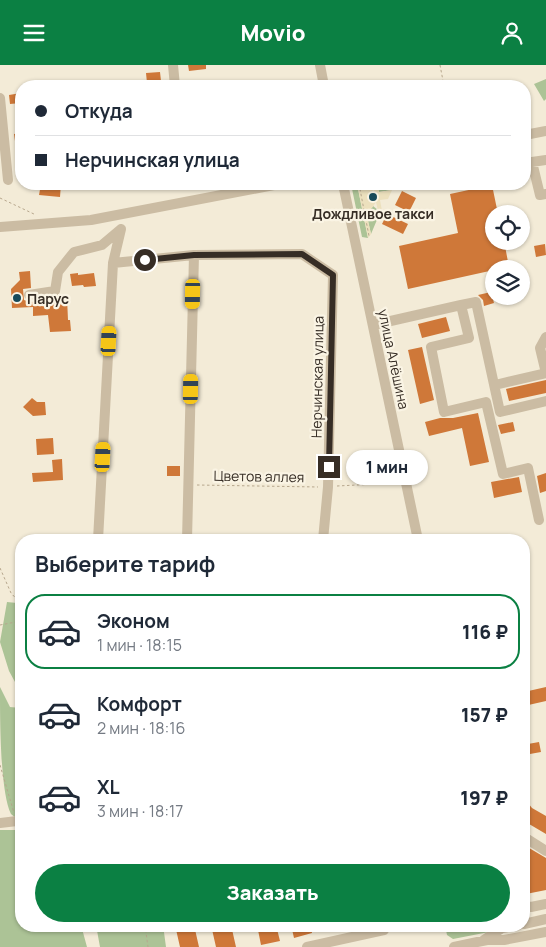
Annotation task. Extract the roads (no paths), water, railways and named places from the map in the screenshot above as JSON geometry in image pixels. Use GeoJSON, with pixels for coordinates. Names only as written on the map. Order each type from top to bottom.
{"type":"FeatureCollection","features":[{"type":"Feature","properties":{"kind":"street"},"geometry":{"type":"LineString","coordinates":[[173,65],[174,80]]}},
{"type":"Feature","properties":{"kind":"street"},"geometry":{"type":"LineString","coordinates":[[320,65],[323,80]]}},
{"type":"Feature","properties":{"kind":"street"},"geometry":{"type":"LineString","coordinates":[[0,98],[8,180]]}},
{"type":"Feature","properties":{"kind":"street"},"geometry":{"type":"LineString","coordinates":[[531,134],[546,131]]}},
{"type":"Feature","properties":{"kind":"street"},"geometry":{"type":"LineString","coordinates":[[546,160],[532,163],[540,195],[546,194]]}},
{"type":"Feature","properties":{"kind":"street"},"geometry":{"type":"LineString","coordinates":[[0,227],[100,219],[248,190]]}},
{"type":"Feature","properties":{"kind":"street","name":"улица Алёшина"},"geometry":{"type":"LineString","coordinates":[[344,190],[414,534]]}},
{"type":"Feature","properties":{"kind":"street"},"geometry":{"type":"LineString","coordinates":[[29,295],[55,291],[58,272],[74,252],[102,245],[122,229],[113,263],[98,534]]}},
{"type":"Feature","properties":{"kind":"street","name":"Нерчинская улица"},"geometry":{"type":"LineString","coordinates":[[194,255],[302,254],[333,275],[328,487],[324,534]]}},
{"type":"Feature","properties":{"kind":"street"},"geometry":{"type":"LineString","coordinates":[[113,263],[194,255],[187,534]]}},
{"type":"Feature","properties":{"kind":"street"},"geometry":{"type":"LineString","coordinates":[[373,325],[476,302],[500,412],[546,401]]}},
{"type":"Feature","properties":{"kind":"street"},"geometry":{"type":"LineString","coordinates":[[461,305],[469,338],[431,347],[444,412],[486,402],[503,474],[528,469],[539,520]]}},
{"type":"Feature","properties":{"kind":"street"},"geometry":{"type":"LineString","coordinates":[[495,385],[546,373],[540,347],[546,337]]}},
{"type":"Feature","properties":{"kind":"street"},"geometry":{"type":"LineString","coordinates":[[0,823],[15,821]]}},
{"type":"Feature","properties":{"kind":"street"},"geometry":{"type":"LineString","coordinates":[[530,841],[546,851]]}},
{"type":"Feature","properties":{"kind":"street"},"geometry":{"type":"LineString","coordinates":[[530,907],[546,904]]}},
{"type":"Feature","properties":{"kind":"street"},"geometry":{"type":"LineString","coordinates":[[530,923],[546,919]]}},
{"type":"Feature","properties":{"kind":"street"},"geometry":{"type":"LineString","coordinates":[[307,947],[336,944],[377,932]]}},
{"type":"Feature","properties":{"kind":"street"},"geometry":{"type":"LineString","coordinates":[[484,941],[496,932]]}},
{"type":"Feature","properties":{"kind":"street"},"geometry":{"type":"LineString","coordinates":[[454,947],[484,941],[505,944],[546,932]]}},
{"type":"Feature","properties":{"kind":"place","name":"Дождливое такси"},"geometry":{"type":"Point","coordinates":[373,197]}},
{"type":"Feature","properties":{"kind":"place","name":"Парус"},"geometry":{"type":"Point","coordinates":[17,298]}}]}
